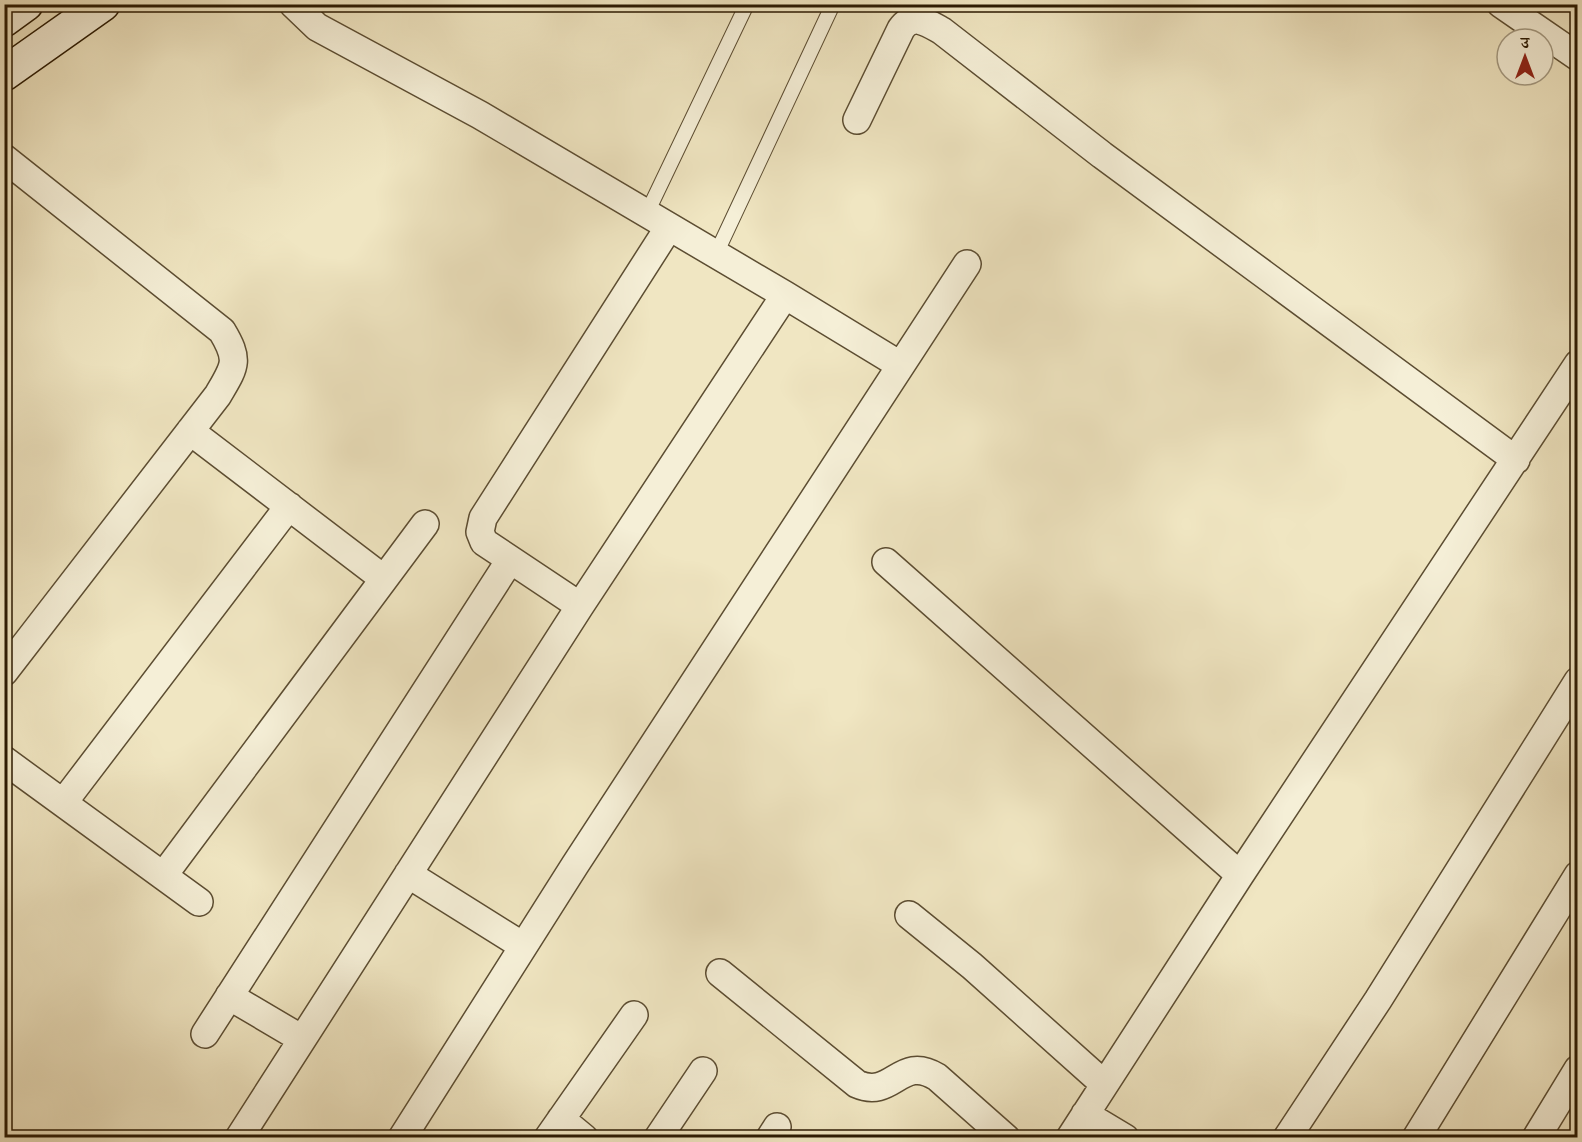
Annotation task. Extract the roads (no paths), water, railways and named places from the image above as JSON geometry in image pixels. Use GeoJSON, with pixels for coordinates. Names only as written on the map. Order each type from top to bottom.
{"type":"FeatureCollection","features":[{"type":"Feature","properties":{"kind":"street"},"geometry":{"type":"LineString","coordinates":[[4,20],[26,4]]}},
{"type":"Feature","properties":{"kind":"street"},"geometry":{"type":"LineString","coordinates":[[4,74],[103,4]]}},
{"type":"Feature","properties":{"kind":"street"},"geometry":{"type":"LineString","coordinates":[[293,4],[317,27],[480,115],[900,365]]}},
{"type":"Feature","properties":{"kind":"street"},"geometry":{"type":"LineString","coordinates":[[1501,4],[1578,57]]}},
{"type":"Feature","properties":{"kind":"street"},"geometry":{"type":"LineString","coordinates":[[857,120],[906,22],[915,19],[926,22],[942,31],[1112,162],[1516,460]]}},
{"type":"Feature","properties":{"kind":"street"},"geometry":{"type":"LineString","coordinates":[[4,158],[222,330],[233,349],[232,372],[218,395],[4,672]]}},
{"type":"Feature","properties":{"kind":"street"},"geometry":{"type":"LineString","coordinates":[[580,606],[484,542],[480,532],[483,518],[658,220]]}},
{"type":"Feature","properties":{"kind":"street"},"geometry":{"type":"LineString","coordinates":[[402,1137],[523,946],[967,264]]}},
{"type":"Feature","properties":{"kind":"street"},"geometry":{"type":"LineString","coordinates":[[239,1137],[580,606],[785,295]]}},
{"type":"Feature","properties":{"kind":"street"},"geometry":{"type":"LineString","coordinates":[[1070,1137],[1240,875],[1578,364]]}},
{"type":"Feature","properties":{"kind":"street"},"geometry":{"type":"LineString","coordinates":[[190,430],[384,579]]}},
{"type":"Feature","properties":{"kind":"street"},"geometry":{"type":"LineString","coordinates":[[63,803],[290,506]]}},
{"type":"Feature","properties":{"kind":"street"},"geometry":{"type":"LineString","coordinates":[[163,876],[425,524]]}},
{"type":"Feature","properties":{"kind":"street"},"geometry":{"type":"LineString","coordinates":[[205,1034],[510,560]]}},
{"type":"Feature","properties":{"kind":"street"},"geometry":{"type":"LineString","coordinates":[[886,562],[1240,875]]}},
{"type":"Feature","properties":{"kind":"street"},"geometry":{"type":"LineString","coordinates":[[1287,1137],[1378,999],[1578,681]]}},
{"type":"Feature","properties":{"kind":"street"},"geometry":{"type":"LineString","coordinates":[[4,760],[199,902]]}},
{"type":"Feature","properties":{"kind":"street"},"geometry":{"type":"LineString","coordinates":[[408,874],[523,946]]}},
{"type":"Feature","properties":{"kind":"street"},"geometry":{"type":"LineString","coordinates":[[1416,1137],[1578,875]]}},
{"type":"Feature","properties":{"kind":"street"},"geometry":{"type":"LineString","coordinates":[[909,915],[972,966],[1104,1084]]}},
{"type":"Feature","properties":{"kind":"street"},"geometry":{"type":"LineString","coordinates":[[720,973],[857,1084],[872,1088],[883,1086],[909,1072],[918,1069],[927,1070],[1006,1137]]}},
{"type":"Feature","properties":{"kind":"street"},"geometry":{"type":"LineString","coordinates":[[230,996],[302,1039]]}},
{"type":"Feature","properties":{"kind":"street"},"geometry":{"type":"LineString","coordinates":[[584,1137],[554,1128],[634,1015]]}},
{"type":"Feature","properties":{"kind":"street"},"geometry":{"type":"LineString","coordinates":[[658,1137],[703,1071]]}},
{"type":"Feature","properties":{"kind":"street"},"geometry":{"type":"LineString","coordinates":[[1536,1137],[1577,1072]]}},
{"type":"Feature","properties":{"kind":"street"},"geometry":{"type":"LineString","coordinates":[[1085,1114],[1125,1137]]}},
{"type":"Feature","properties":{"kind":"lane"},"geometry":{"type":"LineString","coordinates":[[658,220],[747,4]]}},
{"type":"Feature","properties":{"kind":"lane"},"geometry":{"type":"LineString","coordinates":[[716,254],[833,4]]}}]}
